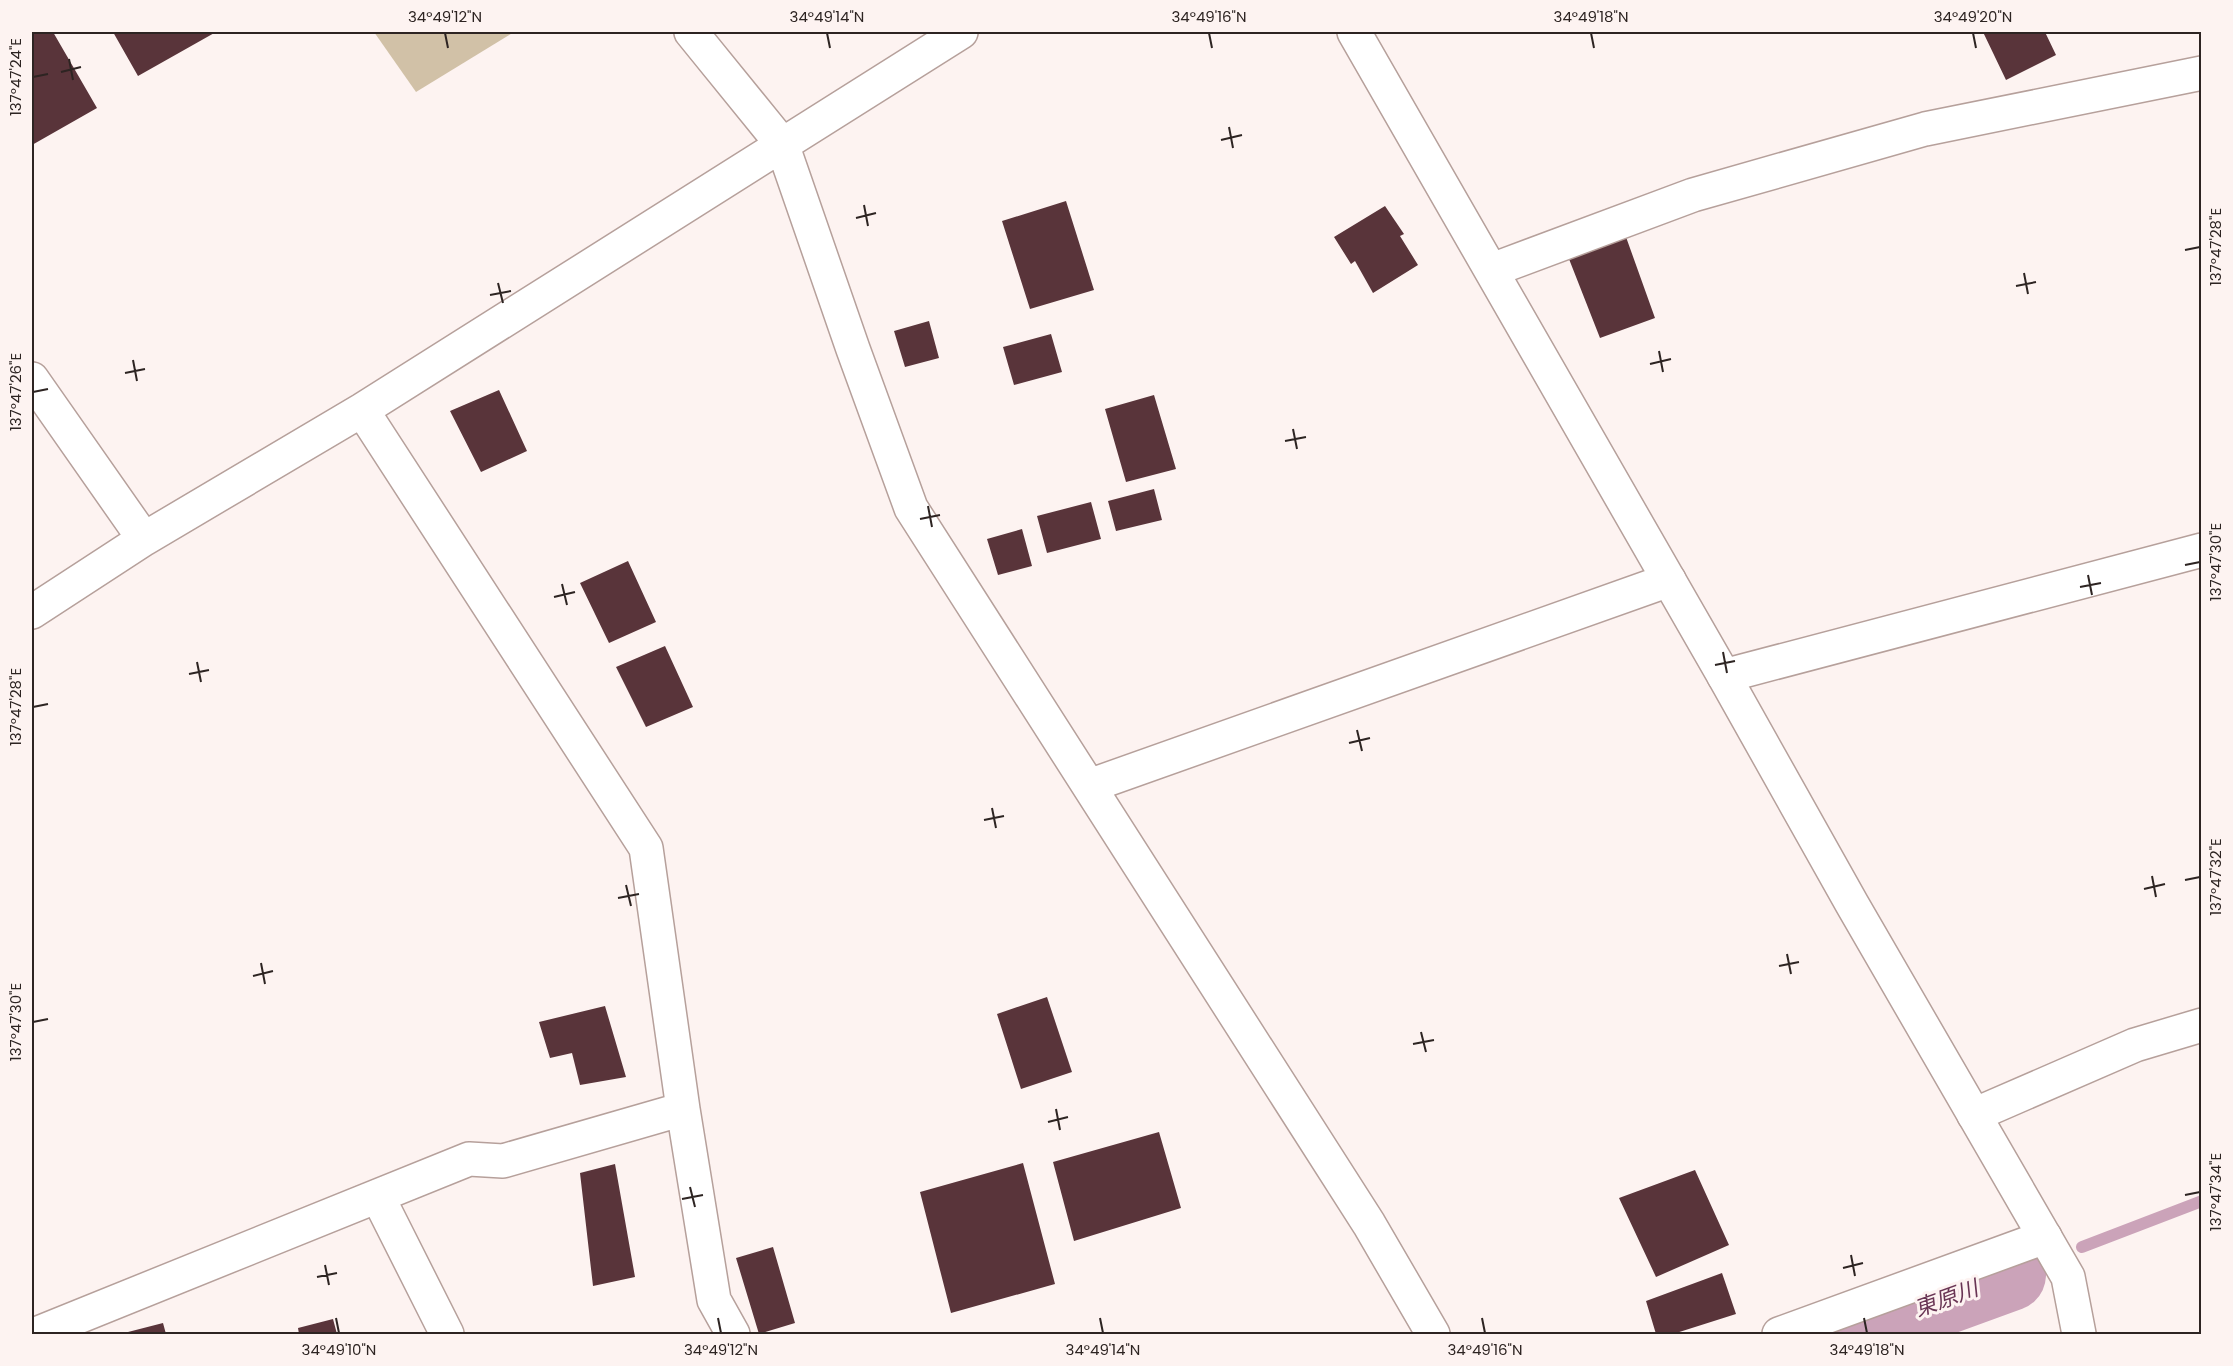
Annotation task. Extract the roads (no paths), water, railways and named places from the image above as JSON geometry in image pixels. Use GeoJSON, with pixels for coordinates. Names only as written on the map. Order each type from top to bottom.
{"type":"FeatureCollection","features":[{"type":"Feature","properties":{"kind":"street"},"geometry":{"type":"LineString","coordinates":[[692,32],[782,144],[911,508],[1369,1224],[1433,1335]]}},
{"type":"Feature","properties":{"kind":"street"},"geometry":{"type":"LineString","coordinates":[[32,612],[144,539],[362,411],[961,32]]}},
{"type":"Feature","properties":{"kind":"street"},"geometry":{"type":"LineString","coordinates":[[1354,32],[1724,676],[1852,904],[2068,1277],[2079,1335]]}},
{"type":"Feature","properties":{"kind":"street"},"geometry":{"type":"LineString","coordinates":[[1492,270],[1693,195],[1925,129],[2202,73]]}},
{"type":"Feature","properties":{"kind":"street"},"geometry":{"type":"LineString","coordinates":[[32,379],[144,539]]}},
{"type":"Feature","properties":{"kind":"street"},"geometry":{"type":"LineString","coordinates":[[362,411],[646,848],[683,1109],[714,1300],[733,1335]]}},
{"type":"Feature","properties":{"kind":"street"},"geometry":{"type":"LineString","coordinates":[[1724,676],[2202,550]]}},
{"type":"Feature","properties":{"kind":"street"},"geometry":{"type":"LineString","coordinates":[[1089,786],[1669,580]]}},
{"type":"Feature","properties":{"kind":"street"},"geometry":{"type":"LineString","coordinates":[[1974,1115],[2135,1045],[2202,1025]]}},
{"type":"Feature","properties":{"kind":"street"},"geometry":{"type":"LineString","coordinates":[[36,1335],[469,1159],[503,1161],[683,1109]]}},
{"type":"Feature","properties":{"kind":"street"},"geometry":{"type":"LineString","coordinates":[[378,1197],[447,1335]]}},
{"type":"Feature","properties":{"kind":"street"},"geometry":{"type":"LineString","coordinates":[[1779,1335],[2045,1237]]}},
{"type":"Feature","properties":{"kind":"waterway"},"geometry":{"type":"LineString","coordinates":[[2082,1247],[2202,1201]]}},
{"type":"Feature","properties":{"kind":"waterway","name":"東原川"},"geometry":{"type":"LineString","coordinates":[[1848,1334],[2010,1275]]}}]}
